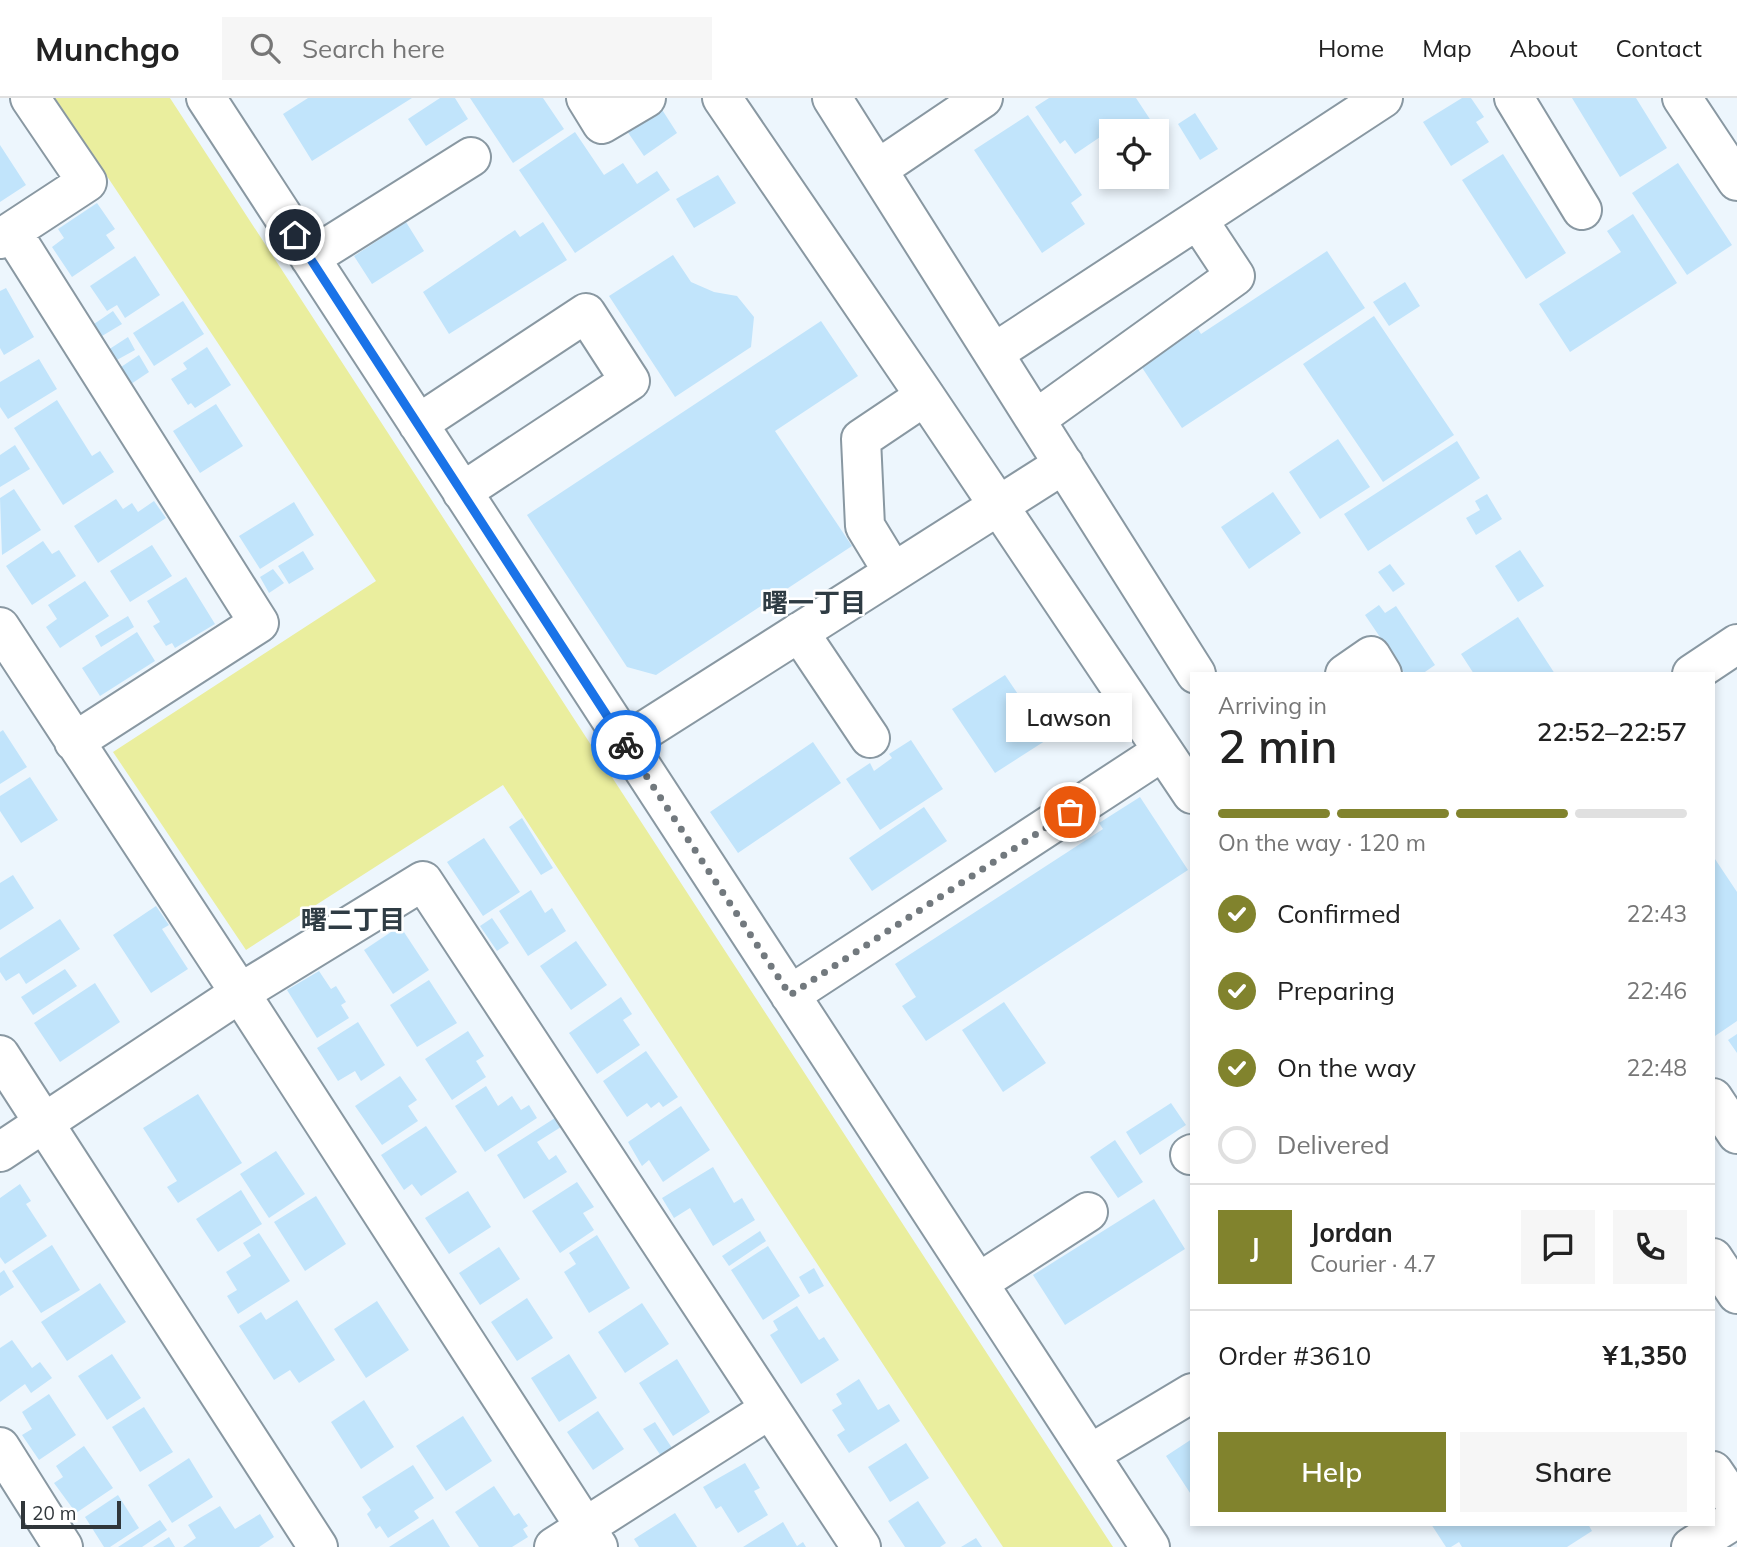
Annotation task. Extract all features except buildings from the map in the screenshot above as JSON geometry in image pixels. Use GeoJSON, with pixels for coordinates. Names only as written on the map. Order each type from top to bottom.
{"type":"FeatureCollection","features":[{"type":"Feature","properties":{"kind":"street"},"geometry":{"type":"LineString","coordinates":[[30,98],[87,182],[6,236],[259,623],[74,742]]}},
{"type":"Feature","properties":{"kind":"street"},"geometry":{"type":"LineString","coordinates":[[206,98],[1150,1547]]}},
{"type":"Feature","properties":{"kind":"street"},"geometry":{"type":"LineString","coordinates":[[586,98],[602,124],[646,98]]}},
{"type":"Feature","properties":{"kind":"street"},"geometry":{"type":"LineString","coordinates":[[722,98],[1190,791]]}},
{"type":"Feature","properties":{"kind":"street"},"geometry":{"type":"LineString","coordinates":[[878,169],[983,98]]}},
{"type":"Feature","properties":{"kind":"street"},"geometry":{"type":"LineString","coordinates":[[994,353],[1383,98]]}},
{"type":"Feature","properties":{"kind":"street"},"geometry":{"type":"LineString","coordinates":[[1514,98],[1582,210]]}},
{"type":"Feature","properties":{"kind":"street"},"geometry":{"type":"LineString","coordinates":[[1682,98],[1737,181]]}},
{"type":"Feature","properties":{"kind":"street"},"geometry":{"type":"LineString","coordinates":[[840,101],[878,169],[1195,672]]}},
{"type":"Feature","properties":{"kind":"street"},"geometry":{"type":"LineString","coordinates":[[310,258],[471,157]]}},
{"type":"Feature","properties":{"kind":"street"},"geometry":{"type":"LineString","coordinates":[[1036,419],[1235,276],[1198,220]]}},
{"type":"Feature","properties":{"kind":"street"},"geometry":{"type":"LineString","coordinates":[[418,424],[586,313],[631,381],[462,492]]}},
{"type":"Feature","properties":{"kind":"street"},"geometry":{"type":"LineString","coordinates":[[893,572],[865,526],[861,439],[925,396]]}},
{"type":"Feature","properties":{"kind":"street"},"geometry":{"type":"LineString","coordinates":[[625,743],[1064,464]]}},
{"type":"Feature","properties":{"kind":"street"},"geometry":{"type":"LineString","coordinates":[[0,627],[240,993],[579,1540],[770,1409]]}},
{"type":"Feature","properties":{"kind":"street"},"geometry":{"type":"LineString","coordinates":[[799,632],[870,738]]}},
{"type":"Feature","properties":{"kind":"street"},"geometry":{"type":"LineString","coordinates":[[1695,672],[1737,644]]}},
{"type":"Feature","properties":{"kind":"street"},"geometry":{"type":"LineString","coordinates":[[1348,672],[1371,656],[1381,672]]}},
{"type":"Feature","properties":{"kind":"street"},"geometry":{"type":"LineString","coordinates":[[790,995],[1163,751]]}},
{"type":"Feature","properties":{"kind":"street"},"geometry":{"type":"LineString","coordinates":[[0,1152],[240,993],[423,881],[860,1547]]}},
{"type":"Feature","properties":{"kind":"street"},"geometry":{"type":"LineString","coordinates":[[0,1055],[318,1547]]}},
{"type":"Feature","properties":{"kind":"street"},"geometry":{"type":"LineString","coordinates":[[1715,1101],[1737,1134]]}},
{"type":"Feature","properties":{"kind":"street"},"geometry":{"type":"LineString","coordinates":[[978,1283],[1088,1212]]}},
{"type":"Feature","properties":{"kind":"street"},"geometry":{"type":"LineString","coordinates":[[1715,1261],[1737,1294]]}},
{"type":"Feature","properties":{"kind":"street"},"geometry":{"type":"LineString","coordinates":[[1090,1454],[1190,1394]]}},
{"type":"Feature","properties":{"kind":"street"},"geometry":{"type":"LineString","coordinates":[[0,1447],[63,1547]]}},
{"type":"Feature","properties":{"kind":"street"},"geometry":{"type":"LineString","coordinates":[[1715,1474],[1737,1506]]}},
{"type":"Feature","properties":{"kind":"street"},"geometry":{"type":"LineString","coordinates":[[1691,1547],[1737,1518]]}},
{"type":"Feature","properties":{"kind":"green space"},"geometry":{"type":"Polygon","coordinates":[[[55,98],[170,98],[1113,1547],[1003,1547],[503,785],[246,950],[113,752],[376,581],[55,98]]]}},
{"type":"Feature","properties":{"kind":"way so far"},"geometry":{"type":"LineString","coordinates":[[626,745],[790,995],[1070,812]]}},
{"type":"Feature","properties":{"kind":"place","name":"Lawson"},"geometry":{"type":"Point","coordinates":[1070,812]}},
{"type":"Feature","properties":{"kind":"district","name":"曙一丁目"},"geometry":{"type":"Point","coordinates":[814,602]}},
{"type":"Feature","properties":{"kind":"district","name":"曙二丁目"},"geometry":{"type":"Point","coordinates":[353,919]}},
{"type":"Feature","properties":{"kind":"route"},"geometry":{"type":"LineString","coordinates":[[295,235],[626,745]]}}]}
